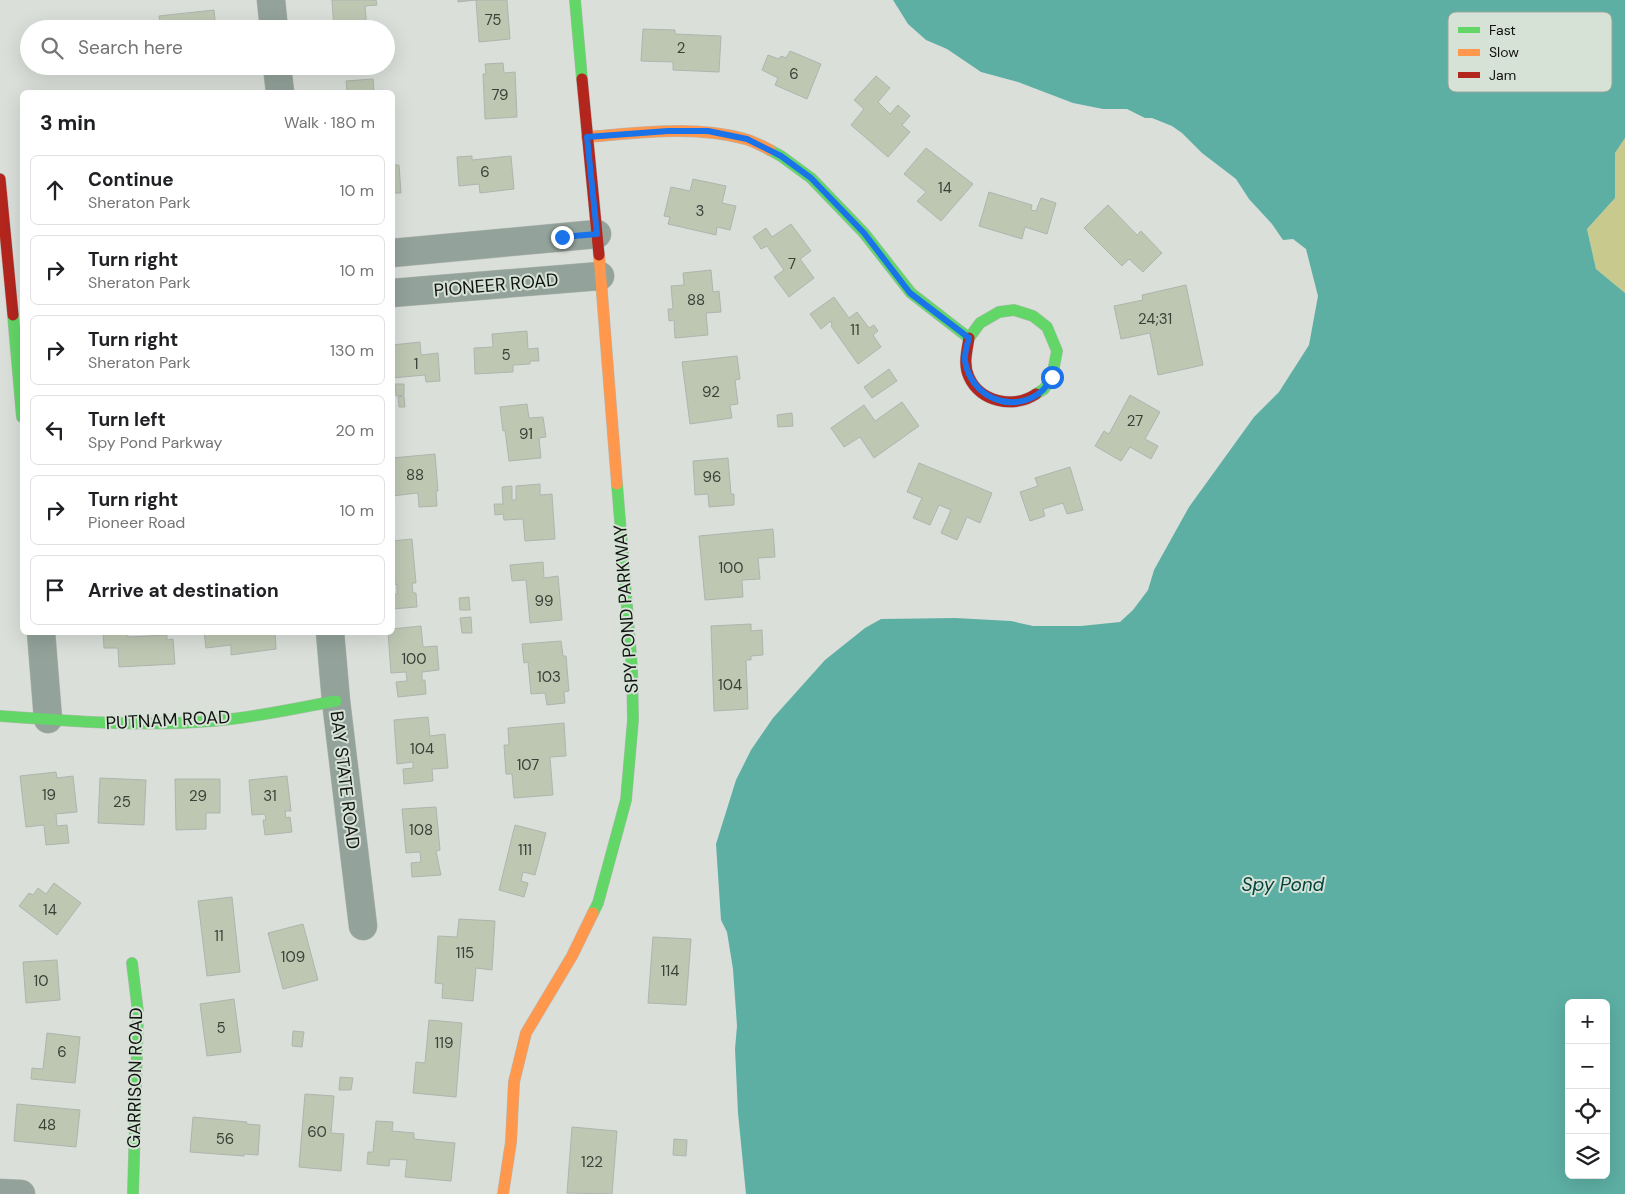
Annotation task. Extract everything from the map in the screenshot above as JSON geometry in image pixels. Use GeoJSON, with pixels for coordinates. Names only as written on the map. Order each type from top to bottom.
{"type":"FeatureCollection","features":[{"type":"Feature","properties":{"kind":"street"},"geometry":{"type":"LineString","coordinates":[[270,0],[273,20]]}},
{"type":"Feature","properties":{"kind":"street","name":"SPY POND PARKWAY"},"geometry":{"type":"LineString","coordinates":[[503,1194],[511,1142],[514,1082],[526,1032],[572,956],[598,903],[626,800],[633,720],[632,668],[597,234],[574,0]]}},
{"type":"Feature","properties":{"kind":"street"},"geometry":{"type":"LineString","coordinates":[[279,75],[280,90]]}},
{"type":"Feature","properties":{"kind":"street"},"geometry":{"type":"LineString","coordinates":[[587,137],[668,131],[708,131],[747,139],[781,156],[811,178],[864,233],[910,293],[969,338]]}},
{"type":"Feature","properties":{"kind":"street"},"geometry":{"type":"LineString","coordinates":[[0,179],[20,395]]}},
{"type":"Feature","properties":{"kind":"street"},"geometry":{"type":"LineString","coordinates":[[395,253],[597,234]]}},
{"type":"Feature","properties":{"kind":"street","name":"PIONEER ROAD"},"geometry":{"type":"LineString","coordinates":[[395,293],[600,276]]}},
{"type":"Feature","properties":{"kind":"street"},"geometry":{"type":"LineString","coordinates":[[1014,310],[1033,316],[1047,327],[1056,351],[1052,377],[1044,389],[1031,398],[1016,403],[998,401],[981,392],[969,376],[965,359],[969,338],[980,323],[999,312],[1014,310]]}},
{"type":"Feature","properties":{"kind":"street"},"geometry":{"type":"LineString","coordinates":[[40,635],[48,719]]}},
{"type":"Feature","properties":{"kind":"street","name":"BAY STATE ROAD"},"geometry":{"type":"LineString","coordinates":[[330,635],[336,701],[363,926]]}},
{"type":"Feature","properties":{"kind":"street","name":"PUTNAM ROAD"},"geometry":{"type":"LineString","coordinates":[[0,716],[106,724],[162,724],[214,721],[336,701]]}},
{"type":"Feature","properties":{"kind":"street","name":"GARRISON ROAD"},"geometry":{"type":"LineString","coordinates":[[132,963],[138,1012],[132,1194]]}},
{"type":"Feature","properties":{"kind":"street"},"geometry":{"type":"LineString","coordinates":[[0,1193],[21,1194]]}},
{"type":"Feature","properties":{"kind":"green space"},"geometry":{"type":"Polygon","coordinates":[[[1625,138],[1625,293],[1596,269],[1587,229],[1615,198],[1615,153],[1625,138]]]}},
{"type":"Feature","properties":{"kind":"water","name":"Spy Pond"},"geometry":{"type":"Polygon","coordinates":[[[893,0],[1625,0],[1625,138],[1615,153],[1615,198],[1587,229],[1596,269],[1625,293],[1625,1194],[746,1194],[738,1113],[735,1049],[737,1026],[733,969],[727,932],[721,920],[716,844],[736,780],[751,750],[773,718],[825,660],[865,628],[881,619],[955,618],[1011,621],[1033,626],[1081,626],[1120,622],[1133,610],[1148,590],[1154,570],[1189,507],[1254,417],[1279,392],[1309,345],[1318,296],[1306,249],[1293,239],[1283,240],[1272,224],[1249,199],[1236,179],[1202,153],[1172,126],[1152,118],[1145,118],[1127,109],[1103,109],[1073,103],[1018,82],[981,72],[947,49],[926,40],[908,24],[893,0]]]}},
{"type":"Feature","properties":{"kind":"building"},"geometry":{"type":"Polygon","coordinates":[[[332,0],[376,0],[377,5],[365,6],[366,20],[333,20],[332,0]]]}},
{"type":"Feature","properties":{"kind":"building"},"geometry":{"type":"Polygon","coordinates":[[[458,0],[476,0],[458,2],[458,0]]]}},
{"type":"Feature","properties":{"kind":"building"},"geometry":{"type":"Polygon","coordinates":[[[476,0],[507,0],[510,39],[479,42],[476,0]]]}},
{"type":"Feature","properties":{"kind":"building"},"geometry":{"type":"Polygon","coordinates":[[[214,10],[215,20],[160,20],[159,16],[214,10]]]}},
{"type":"Feature","properties":{"kind":"building"},"geometry":{"type":"Polygon","coordinates":[[[643,29],[675,30],[675,34],[721,36],[719,72],[673,70],[673,62],[641,61],[643,29]]]}},
{"type":"Feature","properties":{"kind":"building"},"geometry":{"type":"Polygon","coordinates":[[[790,51],[821,64],[807,99],[775,85],[778,78],[762,70],[768,55],[779,59],[781,56],[786,58],[790,51]]]}},
{"type":"Feature","properties":{"kind":"building"},"geometry":{"type":"Polygon","coordinates":[[[503,63],[504,73],[515,72],[517,117],[485,119],[483,74],[486,74],[485,64],[503,63]]]}},
{"type":"Feature","properties":{"kind":"building"},"geometry":{"type":"Polygon","coordinates":[[[876,76],[890,88],[878,102],[890,114],[898,105],[910,116],[902,125],[910,132],[888,157],[851,125],[864,109],[854,100],[876,76]]]}},
{"type":"Feature","properties":{"kind":"building"},"geometry":{"type":"Polygon","coordinates":[[[373,79],[374,90],[347,90],[346,81],[373,79]]]}},
{"type":"Feature","properties":{"kind":"building"},"geometry":{"type":"Polygon","coordinates":[[[926,148],[973,184],[941,221],[917,201],[926,192],[904,174],[926,148]]]}},
{"type":"Feature","properties":{"kind":"building"},"geometry":{"type":"Polygon","coordinates":[[[472,156],[472,160],[511,156],[514,189],[480,193],[479,184],[459,186],[457,157],[472,156]]]}},
{"type":"Feature","properties":{"kind":"building"},"geometry":{"type":"Polygon","coordinates":[[[395,165],[399,165],[401,193],[395,193],[395,165]]]}},
{"type":"Feature","properties":{"kind":"building"},"geometry":{"type":"Polygon","coordinates":[[[693,179],[726,186],[722,203],[736,206],[730,230],[717,227],[716,235],[668,224],[670,217],[664,216],[671,187],[690,191],[693,179]]]}},
{"type":"Feature","properties":{"kind":"building"},"geometry":{"type":"Polygon","coordinates":[[[989,192],[1032,205],[1031,210],[1036,211],[1041,198],[1056,203],[1047,234],[1025,227],[1022,239],[979,226],[989,192]]]}},
{"type":"Feature","properties":{"kind":"building"},"geometry":{"type":"Polygon","coordinates":[[[1108,205],[1137,235],[1141,231],[1162,253],[1143,272],[1129,259],[1122,266],[1084,228],[1108,205]]]}},
{"type":"Feature","properties":{"kind":"building"},"geometry":{"type":"Polygon","coordinates":[[[791,224],[811,251],[800,259],[814,278],[789,297],[774,277],[784,270],[767,246],[761,249],[753,237],[766,228],[772,237],[791,224]]]}},
{"type":"Feature","properties":{"kind":"building"},"geometry":{"type":"Polygon","coordinates":[[[711,270],[713,292],[719,291],[721,312],[706,313],[708,335],[675,338],[674,320],[669,321],[668,309],[673,309],[671,286],[684,285],[683,273],[711,270]]]}},
{"type":"Feature","properties":{"kind":"building"},"geometry":{"type":"Polygon","coordinates":[[[1186,285],[1203,365],[1158,375],[1150,333],[1121,339],[1114,306],[1143,300],[1142,295],[1186,285]]]}},
{"type":"Feature","properties":{"kind":"building"},"geometry":{"type":"Polygon","coordinates":[[[834,297],[849,318],[857,312],[869,328],[874,325],[878,331],[873,335],[881,347],[858,364],[831,326],[831,321],[821,329],[810,314],[834,297]]]}},
{"type":"Feature","properties":{"kind":"building"},"geometry":{"type":"Polygon","coordinates":[[[527,331],[528,349],[538,348],[539,361],[530,361],[530,364],[513,365],[513,372],[475,374],[474,348],[493,347],[492,334],[527,331]]]}},
{"type":"Feature","properties":{"kind":"building"},"geometry":{"type":"Polygon","coordinates":[[[420,342],[421,355],[438,353],[440,381],[426,382],[425,375],[395,378],[395,345],[420,342]]]}},
{"type":"Feature","properties":{"kind":"building"},"geometry":{"type":"Polygon","coordinates":[[[737,356],[740,379],[735,380],[738,404],[730,405],[732,418],[690,424],[682,362],[737,356]]]}},
{"type":"Feature","properties":{"kind":"building"},"geometry":{"type":"Polygon","coordinates":[[[889,369],[897,381],[872,398],[864,387],[889,369]]]}},
{"type":"Feature","properties":{"kind":"building"},"geometry":{"type":"Polygon","coordinates":[[[395,384],[404,384],[404,395],[396,396],[395,384]]]}},
{"type":"Feature","properties":{"kind":"building"},"geometry":{"type":"Polygon","coordinates":[[[1130,395],[1160,412],[1145,439],[1158,446],[1151,459],[1130,447],[1121,461],[1095,446],[1104,431],[1109,434],[1130,395]]]}},
{"type":"Feature","properties":{"kind":"building"},"geometry":{"type":"Polygon","coordinates":[[[404,396],[405,407],[399,407],[398,397],[404,396]]]}},
{"type":"Feature","properties":{"kind":"building"},"geometry":{"type":"Polygon","coordinates":[[[902,402],[919,426],[874,458],[860,437],[844,447],[831,428],[864,405],[875,421],[902,402]]]}},
{"type":"Feature","properties":{"kind":"building"},"geometry":{"type":"Polygon","coordinates":[[[527,404],[529,418],[543,417],[546,437],[539,438],[541,458],[509,461],[500,407],[527,404]]]}},
{"type":"Feature","properties":{"kind":"building"},"geometry":{"type":"Polygon","coordinates":[[[792,413],[793,426],[778,427],[777,415],[792,413]]]}},
{"type":"Feature","properties":{"kind":"building"},"geometry":{"type":"Polygon","coordinates":[[[435,454],[438,491],[436,491],[437,506],[419,507],[418,493],[395,496],[395,458],[435,454]]]}},
{"type":"Feature","properties":{"kind":"building"},"geometry":{"type":"Polygon","coordinates":[[[728,458],[731,494],[734,494],[734,505],[709,507],[708,494],[695,495],[693,461],[728,458]]]}},
{"type":"Feature","properties":{"kind":"building"},"geometry":{"type":"Polygon","coordinates":[[[919,463],[992,493],[980,523],[967,517],[957,540],[941,533],[951,510],[939,505],[930,525],[913,518],[922,498],[907,492],[919,463]]]}},
{"type":"Feature","properties":{"kind":"building"},"geometry":{"type":"Polygon","coordinates":[[[1070,467],[1083,510],[1067,514],[1063,503],[1043,509],[1045,516],[1030,521],[1020,492],[1038,486],[1035,478],[1070,467]]]}},
{"type":"Feature","properties":{"kind":"building"},"geometry":{"type":"Polygon","coordinates":[[[540,484],[540,495],[552,494],[555,539],[525,541],[523,519],[504,520],[503,514],[495,515],[494,504],[503,504],[502,487],[512,486],[512,500],[516,500],[516,486],[540,484]]]}},
{"type":"Feature","properties":{"kind":"building"},"geometry":{"type":"Polygon","coordinates":[[[773,529],[775,557],[758,558],[760,579],[742,580],[743,597],[705,600],[699,536],[773,529]]]}},
{"type":"Feature","properties":{"kind":"building"},"geometry":{"type":"Polygon","coordinates":[[[412,539],[416,583],[412,583],[413,593],[416,593],[417,607],[395,609],[397,584],[395,584],[395,541],[412,539]]]}},
{"type":"Feature","properties":{"kind":"building"},"geometry":{"type":"Polygon","coordinates":[[[543,562],[544,578],[558,576],[562,620],[530,623],[526,580],[512,581],[510,565],[543,562]]]}},
{"type":"Feature","properties":{"kind":"building"},"geometry":{"type":"Polygon","coordinates":[[[469,597],[470,610],[460,610],[459,598],[469,597]]]}},
{"type":"Feature","properties":{"kind":"building"},"geometry":{"type":"Polygon","coordinates":[[[471,617],[472,633],[462,633],[460,618],[471,617]]]}},
{"type":"Feature","properties":{"kind":"building"},"geometry":{"type":"Polygon","coordinates":[[[751,624],[751,631],[762,630],[763,655],[751,656],[751,660],[746,660],[748,709],[714,711],[711,626],[751,624]]]}},
{"type":"Feature","properties":{"kind":"building"},"geometry":{"type":"Polygon","coordinates":[[[421,626],[423,647],[437,646],[439,670],[422,672],[422,680],[425,680],[426,694],[398,697],[396,682],[407,681],[406,672],[391,673],[388,635],[395,635],[395,629],[421,626]]]}},
{"type":"Feature","properties":{"kind":"building"},"geometry":{"type":"Polygon","coordinates":[[[103,635],[128,635],[128,637],[167,635],[167,640],[173,639],[175,664],[119,667],[118,648],[104,648],[103,635]]]}},
{"type":"Feature","properties":{"kind":"building"},"geometry":{"type":"Polygon","coordinates":[[[204,635],[275,635],[276,649],[231,655],[231,645],[206,648],[204,635]]]}},
{"type":"Feature","properties":{"kind":"building"},"geometry":{"type":"Polygon","coordinates":[[[561,641],[563,656],[566,656],[569,691],[564,692],[565,703],[547,705],[545,693],[531,694],[528,662],[524,663],[522,644],[561,641]]]}},
{"type":"Feature","properties":{"kind":"building"},"geometry":{"type":"Polygon","coordinates":[[[428,717],[430,736],[445,734],[448,768],[432,769],[433,781],[404,784],[403,769],[413,768],[413,762],[397,764],[394,720],[428,717]]]}},
{"type":"Feature","properties":{"kind":"building"},"geometry":{"type":"Polygon","coordinates":[[[564,723],[566,756],[550,757],[553,795],[514,798],[512,774],[506,774],[504,745],[509,745],[508,728],[564,723]]]}},
{"type":"Feature","properties":{"kind":"building"},"geometry":{"type":"Polygon","coordinates":[[[56,772],[57,778],[73,776],[77,812],[56,814],[57,826],[67,825],[69,843],[46,845],[44,825],[26,827],[20,776],[56,772]]]}},
{"type":"Feature","properties":{"kind":"building"},"geometry":{"type":"Polygon","coordinates":[[[287,776],[291,811],[285,811],[286,818],[290,817],[292,832],[265,835],[263,820],[266,820],[265,814],[252,815],[249,780],[287,776]]]}},
{"type":"Feature","properties":{"kind":"building"},"geometry":{"type":"Polygon","coordinates":[[[100,778],[146,780],[144,825],[98,823],[100,778]]]}},
{"type":"Feature","properties":{"kind":"building"},"geometry":{"type":"Polygon","coordinates":[[[175,779],[220,779],[220,813],[206,813],[206,829],[176,830],[175,779]]]}},
{"type":"Feature","properties":{"kind":"building"},"geometry":{"type":"Polygon","coordinates":[[[436,807],[440,850],[436,851],[441,875],[412,877],[411,863],[421,862],[420,852],[406,853],[402,809],[436,807]]]}},
{"type":"Feature","properties":{"kind":"building"},"geometry":{"type":"Polygon","coordinates":[[[515,825],[546,833],[535,875],[523,872],[521,881],[528,883],[524,897],[499,890],[515,825]]]}},
{"type":"Feature","properties":{"kind":"building"},"geometry":{"type":"Polygon","coordinates":[[[54,883],[81,903],[57,935],[19,906],[29,893],[33,895],[38,888],[46,894],[54,883]]]}},
{"type":"Feature","properties":{"kind":"building"},"geometry":{"type":"Polygon","coordinates":[[[232,897],[240,972],[207,976],[198,901],[232,897]]]}},
{"type":"Feature","properties":{"kind":"building"},"geometry":{"type":"Polygon","coordinates":[[[459,919],[495,921],[492,970],[476,968],[473,1001],[442,998],[443,984],[435,983],[438,936],[457,937],[459,919]]]}},
{"type":"Feature","properties":{"kind":"building"},"geometry":{"type":"Polygon","coordinates":[[[303,924],[318,980],[283,989],[268,933],[303,924]]]}},
{"type":"Feature","properties":{"kind":"building"},"geometry":{"type":"Polygon","coordinates":[[[653,937],[691,939],[686,1005],[648,1003],[653,937]]]}},
{"type":"Feature","properties":{"kind":"building"},"geometry":{"type":"Polygon","coordinates":[[[57,960],[60,1000],[26,1003],[23,962],[57,960]]]}},
{"type":"Feature","properties":{"kind":"building"},"geometry":{"type":"Polygon","coordinates":[[[234,999],[241,1052],[207,1056],[200,1004],[234,999]]]}},
{"type":"Feature","properties":{"kind":"building"},"geometry":{"type":"Polygon","coordinates":[[[429,1020],[462,1023],[456,1097],[413,1093],[416,1062],[425,1063],[429,1020]]]}},
{"type":"Feature","properties":{"kind":"building"},"geometry":{"type":"Polygon","coordinates":[[[293,1031],[304,1032],[302,1047],[292,1046],[293,1031]]]}},
{"type":"Feature","properties":{"kind":"building"},"geometry":{"type":"Polygon","coordinates":[[[47,1033],[80,1037],[75,1083],[31,1079],[32,1068],[43,1069],[47,1033]]]}},
{"type":"Feature","properties":{"kind":"building"},"geometry":{"type":"Polygon","coordinates":[[[340,1077],[353,1078],[351,1090],[339,1090],[340,1077]]]}},
{"type":"Feature","properties":{"kind":"building"},"geometry":{"type":"Polygon","coordinates":[[[305,1094],[334,1096],[331,1133],[344,1134],[341,1171],[299,1167],[305,1094]]]}},
{"type":"Feature","properties":{"kind":"building"},"geometry":{"type":"Polygon","coordinates":[[[17,1104],[80,1110],[76,1147],[14,1141],[17,1104]]]}},
{"type":"Feature","properties":{"kind":"building"},"geometry":{"type":"Polygon","coordinates":[[[193,1117],[260,1125],[258,1155],[244,1154],[244,1156],[190,1152],[193,1117]]]}},
{"type":"Feature","properties":{"kind":"building"},"geometry":{"type":"Polygon","coordinates":[[[376,1121],[393,1122],[392,1131],[414,1133],[414,1139],[455,1143],[451,1181],[405,1177],[407,1160],[390,1159],[389,1166],[367,1164],[368,1152],[373,1152],[376,1121]]]}},
{"type":"Feature","properties":{"kind":"building"},"geometry":{"type":"Polygon","coordinates":[[[572,1127],[617,1131],[612,1194],[567,1193],[572,1127]]]}},
{"type":"Feature","properties":{"kind":"building"},"geometry":{"type":"Polygon","coordinates":[[[674,1139],[687,1140],[686,1156],[673,1155],[674,1139]]]}},
{"type":"Feature","properties":{"kind":"traffic: fast"},"geometry":{"type":"LineString","coordinates":[[575,0],[582,79]]}},
{"type":"Feature","properties":{"kind":"traffic: fast"},"geometry":{"type":"LineString","coordinates":[[770,150],[811,178],[864,233],[911,293],[969,338],[980,323],[999,312],[1014,310],[1033,316],[1047,327],[1057,351],[1052,377],[1044,389],[1036,394]]}},
{"type":"Feature","properties":{"kind":"traffic: fast"},"geometry":{"type":"LineString","coordinates":[[13,315],[20,394]]}},
{"type":"Feature","properties":{"kind":"traffic: fast"},"geometry":{"type":"LineString","coordinates":[[593,913],[598,903],[626,800],[633,720],[632,668],[617,484]]}},
{"type":"Feature","properties":{"kind":"traffic: fast"},"geometry":{"type":"LineString","coordinates":[[0,716],[106,723],[185,723],[243,718],[336,701]]}},
{"type":"Feature","properties":{"kind":"traffic: fast"},"geometry":{"type":"LineString","coordinates":[[132,963],[138,1012],[133,1194]]}},
{"type":"Feature","properties":{"kind":"traffic: slow"},"geometry":{"type":"LineString","coordinates":[[587,137],[666,131],[706,132],[745,139],[770,150]]}},
{"type":"Feature","properties":{"kind":"traffic: slow"},"geometry":{"type":"LineString","coordinates":[[599,255],[617,484]]}},
{"type":"Feature","properties":{"kind":"traffic: slow"},"geometry":{"type":"LineString","coordinates":[[503,1194],[511,1142],[514,1082],[526,1033],[572,956],[593,913]]}},
{"type":"Feature","properties":{"kind":"traffic: jam"},"geometry":{"type":"LineString","coordinates":[[582,79],[599,255]]}},
{"type":"Feature","properties":{"kind":"traffic: jam"},"geometry":{"type":"LineString","coordinates":[[0,179],[13,315]]}},
{"type":"Feature","properties":{"kind":"traffic: jam"},"geometry":{"type":"LineString","coordinates":[[969,338],[966,358],[967,372],[974,386],[981,392],[989,397],[1008,402],[1027,399],[1036,394]]}},
{"type":"Feature","properties":{"kind":"route"},"geometry":{"type":"LineString","coordinates":[[562,237],[597,234],[587,137],[668,131],[708,131],[747,139],[781,156],[811,178],[864,233],[910,293],[969,338],[965,359],[969,376],[981,392],[998,401],[1016,403],[1031,398],[1044,389],[1052,377]]}}]}
